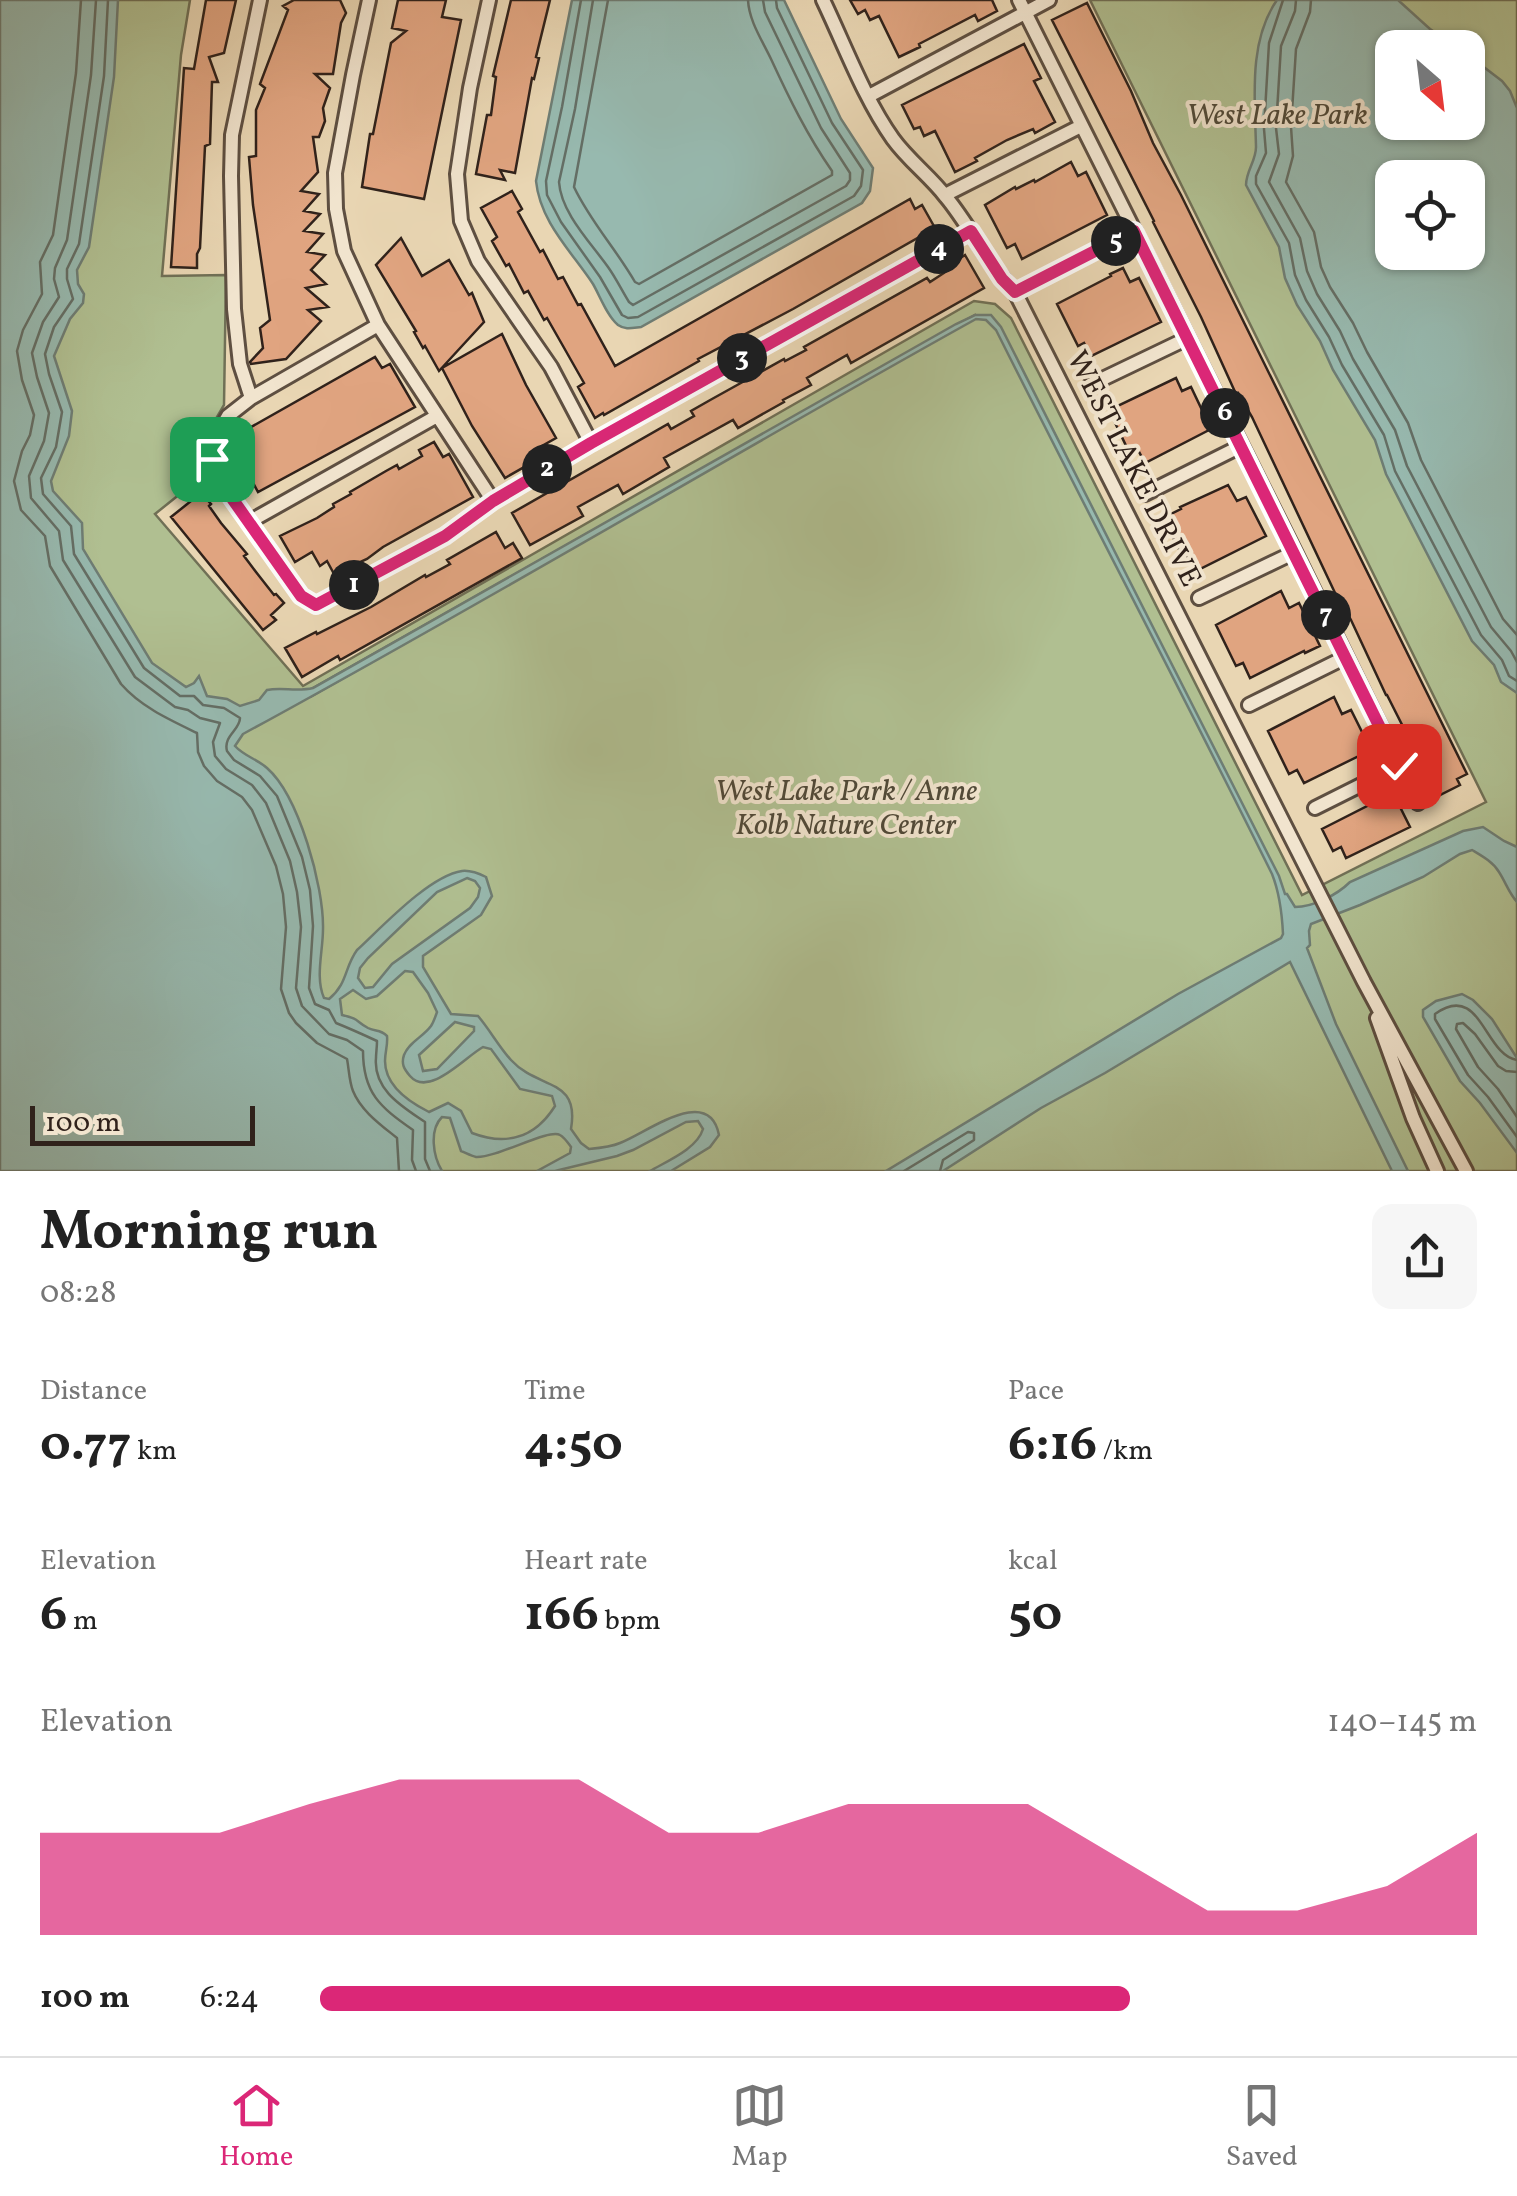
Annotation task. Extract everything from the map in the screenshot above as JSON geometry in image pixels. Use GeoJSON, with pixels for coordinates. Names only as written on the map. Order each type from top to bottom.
{"type":"FeatureCollection","features":[{"type":"Feature","properties":{"kind":"street"},"geometry":{"type":"LineString","coordinates":[[250,398],[240,364],[234,309],[232,134],[260,0]]}},
{"type":"Feature","properties":{"kind":"street"},"geometry":{"type":"LineString","coordinates":[[370,0],[336,173],[336,209],[344,251],[378,325],[493,501]]}},
{"type":"Feature","properties":{"kind":"street"},"geometry":{"type":"LineString","coordinates":[[490,0],[456,174],[461,221],[478,261],[552,367],[591,443]]}},
{"type":"Feature","properties":{"kind":"street","name":"WEST LAKE DRIVE"},"geometry":{"type":"LineString","coordinates":[[823,0],[892,138],[945,195],[1015,292],[1364,982],[1466,1171]]}},
{"type":"Feature","properties":{"kind":"street"},"geometry":{"type":"LineString","coordinates":[[869,96],[1022,6],[1049,0]]}},
{"type":"Feature","properties":{"kind":"street"},"geometry":{"type":"LineString","coordinates":[[1022,6],[1418,804]]}},
{"type":"Feature","properties":{"kind":"street"},"geometry":{"type":"LineString","coordinates":[[945,195],[1081,126]]}},
{"type":"Feature","properties":{"kind":"street"},"geometry":{"type":"LineString","coordinates":[[378,325],[250,398],[228,416],[217,435],[212,459],[224,487],[301,596],[316,605],[445,536],[493,501],[591,443],[971,231]]}},
{"type":"Feature","properties":{"kind":"street"},"geometry":{"type":"LineString","coordinates":[[1015,292],[1134,231]]}},
{"type":"Feature","properties":{"kind":"street"},"geometry":{"type":"LineString","coordinates":[[1090,386],[1188,338]]}},
{"type":"Feature","properties":{"kind":"street"},"geometry":{"type":"LineString","coordinates":[[249,522],[438,416]]}},
{"type":"Feature","properties":{"kind":"street"},"geometry":{"type":"LineString","coordinates":[[1145,494],[1241,446]]}},
{"type":"Feature","properties":{"kind":"street"},"geometry":{"type":"LineString","coordinates":[[1199,598],[1295,552]]}},
{"type":"Feature","properties":{"kind":"street"},"geometry":{"type":"LineString","coordinates":[[1249,705],[1346,657]]}},
{"type":"Feature","properties":{"kind":"street"},"geometry":{"type":"LineString","coordinates":[[1314,808],[1399,766]]}},
{"type":"Feature","properties":{"kind":"street","name":"WEST LAKE DRIVE"},"geometry":{"type":"LineString","coordinates":[[1364,982],[1413,1118],[1437,1171]]}},
{"type":"Feature","properties":{"kind":"green space","name":"West Lake Park / Anne Kolb Nature Center"},"geometry":{"type":"Polygon","coordinates":[[[0,0],[190,0],[181,55],[162,276],[226,275],[224,405],[203,441],[201,477],[155,514],[303,686],[974,301],[995,304],[1011,318],[1302,895],[1486,802],[1090,0],[1517,0],[1517,1171],[0,1171],[0,0]],[[976,317],[313,688],[312,696],[976,317]]]}},
{"type":"Feature","properties":{"kind":"water"},"geometry":{"type":"Polygon","coordinates":[[[0,0],[118,0],[114,77],[89,247],[77,270],[83,303],[70,319],[54,356],[72,411],[69,436],[51,481],[53,491],[82,523],[83,549],[152,663],[186,687],[199,676],[207,696],[240,706],[259,700],[267,690],[313,688],[956,324],[975,315],[991,315],[1001,327],[1285,894],[1295,907],[1324,899],[1350,882],[1463,831],[1483,827],[1517,847],[1517,902],[1497,868],[1472,850],[1423,877],[1311,924],[1307,948],[1336,1024],[1408,1171],[1392,1171],[1290,962],[1041,1108],[943,1171],[886,1171],[1283,934],[1272,874],[996,330],[986,320],[976,319],[243,734],[235,746],[279,781],[299,820],[314,867],[322,911],[320,973],[324,998],[329,999],[340,987],[357,950],[406,904],[449,875],[462,871],[477,873],[486,877],[492,896],[481,915],[423,956],[423,967],[451,1014],[478,1016],[511,1060],[563,1092],[572,1112],[571,1129],[589,1149],[617,1144],[691,1112],[703,1113],[713,1120],[719,1135],[710,1147],[671,1171],[650,1171],[695,1143],[703,1129],[698,1121],[686,1122],[617,1156],[555,1171],[537,1171],[570,1153],[571,1147],[560,1135],[476,1157],[461,1151],[450,1118],[442,1117],[435,1129],[434,1143],[442,1171],[0,1171],[0,0]],[[467,878],[437,892],[368,958],[358,978],[365,988],[373,987],[392,964],[470,908],[480,888],[467,878]],[[405,971],[377,996],[366,999],[353,990],[340,999],[342,1015],[387,1036],[385,1061],[389,1078],[414,1103],[429,1112],[448,1103],[461,1111],[472,1133],[497,1139],[529,1132],[555,1106],[552,1096],[520,1089],[491,1049],[483,1047],[447,1074],[427,1082],[418,1081],[406,1071],[403,1058],[406,1050],[432,1025],[437,1012],[428,993],[413,972],[405,971]],[[455,1022],[419,1055],[423,1071],[437,1069],[474,1027],[455,1022]]]}},
{"type":"Feature","properties":{"kind":"water"},"geometry":{"type":"Polygon","coordinates":[[[572,0],[784,0],[841,119],[873,168],[870,191],[862,203],[641,327],[618,325],[550,223],[536,181],[572,0]]]}},
{"type":"Feature","properties":{"kind":"water"},"geometry":{"type":"Polygon","coordinates":[[[1277,0],[1398,0],[1432,30],[1375,30],[1375,140],[1485,140],[1485,68],[1510,91],[1517,108],[1517,693],[1501,682],[1494,665],[1472,641],[1386,474],[1375,440],[1297,305],[1285,278],[1279,247],[1246,185],[1256,152],[1255,91],[1261,34],[1277,0]]]}},
{"type":"Feature","properties":{"kind":"water"},"geometry":{"type":"Polygon","coordinates":[[[1462,994],[1492,1019],[1517,1058],[1517,1153],[1460,1081],[1423,1017],[1423,1010],[1436,1001],[1462,994]]]}},
{"type":"Feature","properties":{"kind":"building"},"geometry":{"type":"Polygon","coordinates":[[[206,0],[236,0],[224,53],[209,57],[218,82],[212,82],[197,268],[171,267],[184,68],[194,69],[206,0]]]}},
{"type":"Feature","properties":{"kind":"building"},"geometry":{"type":"Polygon","coordinates":[[[294,0],[340,0],[346,13],[333,74],[315,74],[330,88],[323,108],[325,121],[319,137],[313,137],[318,172],[301,191],[319,194],[304,211],[320,214],[304,231],[323,234],[307,252],[325,255],[311,270],[326,284],[306,288],[328,307],[308,310],[321,321],[286,359],[251,364],[263,348],[260,328],[270,320],[249,157],[256,156],[256,110],[265,88],[260,84],[288,10],[283,6],[294,0]]]}},
{"type":"Feature","properties":{"kind":"building"},"geometry":{"type":"Polygon","coordinates":[[[398,0],[446,0],[442,17],[461,20],[424,199],[362,187],[391,43],[406,31],[392,28],[398,0]]]}},
{"type":"Feature","properties":{"kind":"building"},"geometry":{"type":"Polygon","coordinates":[[[511,0],[550,0],[515,173],[500,170],[505,180],[476,174],[487,115],[491,115],[496,77],[493,76],[511,0]]]}},
{"type":"Feature","properties":{"kind":"building"},"geometry":{"type":"Polygon","coordinates":[[[850,0],[992,0],[997,11],[978,21],[975,15],[899,57],[879,16],[870,20],[865,10],[858,14],[850,0]]]}},
{"type":"Feature","properties":{"kind":"building"},"geometry":{"type":"Polygon","coordinates":[[[1087,3],[1467,774],[1457,779],[1460,785],[1438,796],[1052,20],[1087,3]]]}},
{"type":"Feature","properties":{"kind":"building"},"geometry":{"type":"Polygon","coordinates":[[[1024,44],[1041,78],[1034,81],[1055,122],[1035,133],[1033,129],[1007,140],[955,172],[935,131],[924,136],[920,127],[914,129],[902,105],[1024,44]]]}},
{"type":"Feature","properties":{"kind":"building"},"geometry":{"type":"Polygon","coordinates":[[[1071,162],[1078,176],[1086,172],[1107,215],[1022,259],[1015,244],[1007,248],[985,205],[1071,162]]]}},
{"type":"Feature","properties":{"kind":"building"},"geometry":{"type":"Polygon","coordinates":[[[512,191],[522,209],[518,212],[540,252],[543,250],[558,279],[563,277],[578,305],[581,304],[615,366],[910,199],[915,209],[922,205],[935,228],[595,418],[578,387],[584,383],[547,318],[544,320],[528,291],[524,293],[492,241],[497,237],[481,208],[512,191]]]}},
{"type":"Feature","properties":{"kind":"building"},"geometry":{"type":"Polygon","coordinates":[[[401,238],[422,276],[449,260],[469,295],[472,293],[484,322],[439,371],[376,265],[401,238]]]}},
{"type":"Feature","properties":{"kind":"building"},"geometry":{"type":"Polygon","coordinates":[[[965,255],[984,288],[851,363],[847,355],[807,378],[811,385],[738,428],[733,420],[664,458],[669,467],[623,494],[618,485],[578,507],[583,516],[530,545],[512,513],[668,424],[671,429],[694,416],[691,411],[806,350],[804,347],[927,278],[930,282],[965,255]]]}},
{"type":"Feature","properties":{"kind":"building"},"geometry":{"type":"Polygon","coordinates":[[[1123,268],[1130,282],[1139,278],[1161,322],[1091,356],[1084,343],[1078,346],[1057,304],[1123,268]]]}},
{"type":"Feature","properties":{"kind":"building"},"geometry":{"type":"Polygon","coordinates":[[[502,334],[556,438],[542,446],[547,454],[505,478],[442,368],[502,334]]]}},
{"type":"Feature","properties":{"kind":"building"},"geometry":{"type":"Polygon","coordinates":[[[375,357],[382,368],[390,364],[415,407],[258,492],[251,479],[240,485],[234,474],[253,463],[237,435],[375,357]]]}},
{"type":"Feature","properties":{"kind":"building"},"geometry":{"type":"Polygon","coordinates":[[[1176,378],[1182,391],[1191,387],[1211,429],[1145,463],[1138,450],[1130,454],[1109,410],[1176,378]]]}},
{"type":"Feature","properties":{"kind":"building"},"geometry":{"type":"Polygon","coordinates":[[[434,442],[443,457],[449,454],[473,497],[334,574],[327,561],[320,566],[312,552],[295,562],[280,536],[317,518],[386,471],[397,465],[399,469],[422,456],[419,450],[434,442]]]}},
{"type":"Feature","properties":{"kind":"building"},"geometry":{"type":"Polygon","coordinates":[[[1228,485],[1237,501],[1246,497],[1266,536],[1198,570],[1191,555],[1184,559],[1163,518],[1228,485]]]}},
{"type":"Feature","properties":{"kind":"building"},"geometry":{"type":"Polygon","coordinates":[[[201,493],[256,572],[284,603],[271,615],[276,620],[263,630],[171,517],[201,493]]]}},
{"type":"Feature","properties":{"kind":"building"},"geometry":{"type":"Polygon","coordinates":[[[496,532],[505,548],[513,543],[522,558],[340,660],[338,656],[302,677],[285,648],[450,564],[447,560],[496,532]]]}},
{"type":"Feature","properties":{"kind":"building"},"geometry":{"type":"Polygon","coordinates":[[[1281,591],[1289,608],[1299,603],[1320,646],[1250,678],[1243,663],[1236,666],[1216,625],[1281,591]]]}},
{"type":"Feature","properties":{"kind":"building"},"geometry":{"type":"Polygon","coordinates":[[[1334,697],[1342,714],[1351,710],[1371,750],[1304,783],[1297,770],[1289,774],[1268,731],[1334,697]]]}},
{"type":"Feature","properties":{"kind":"building"},"geometry":{"type":"Polygon","coordinates":[[[1389,795],[1392,801],[1396,799],[1410,827],[1346,858],[1341,847],[1333,851],[1322,829],[1389,795]]]}},
{"type":"Feature","properties":{"kind":"route"},"geometry":{"type":"LineString","coordinates":[[212,459],[224,487],[301,596],[316,605],[445,536],[493,501],[591,443],[971,231],[1015,292],[1134,231],[1399,766]]}},
{"type":"Feature","properties":{"kind":"park label","name":"West Lake Park"},"geometry":{"type":"Point","coordinates":[1277,116]}}]}
